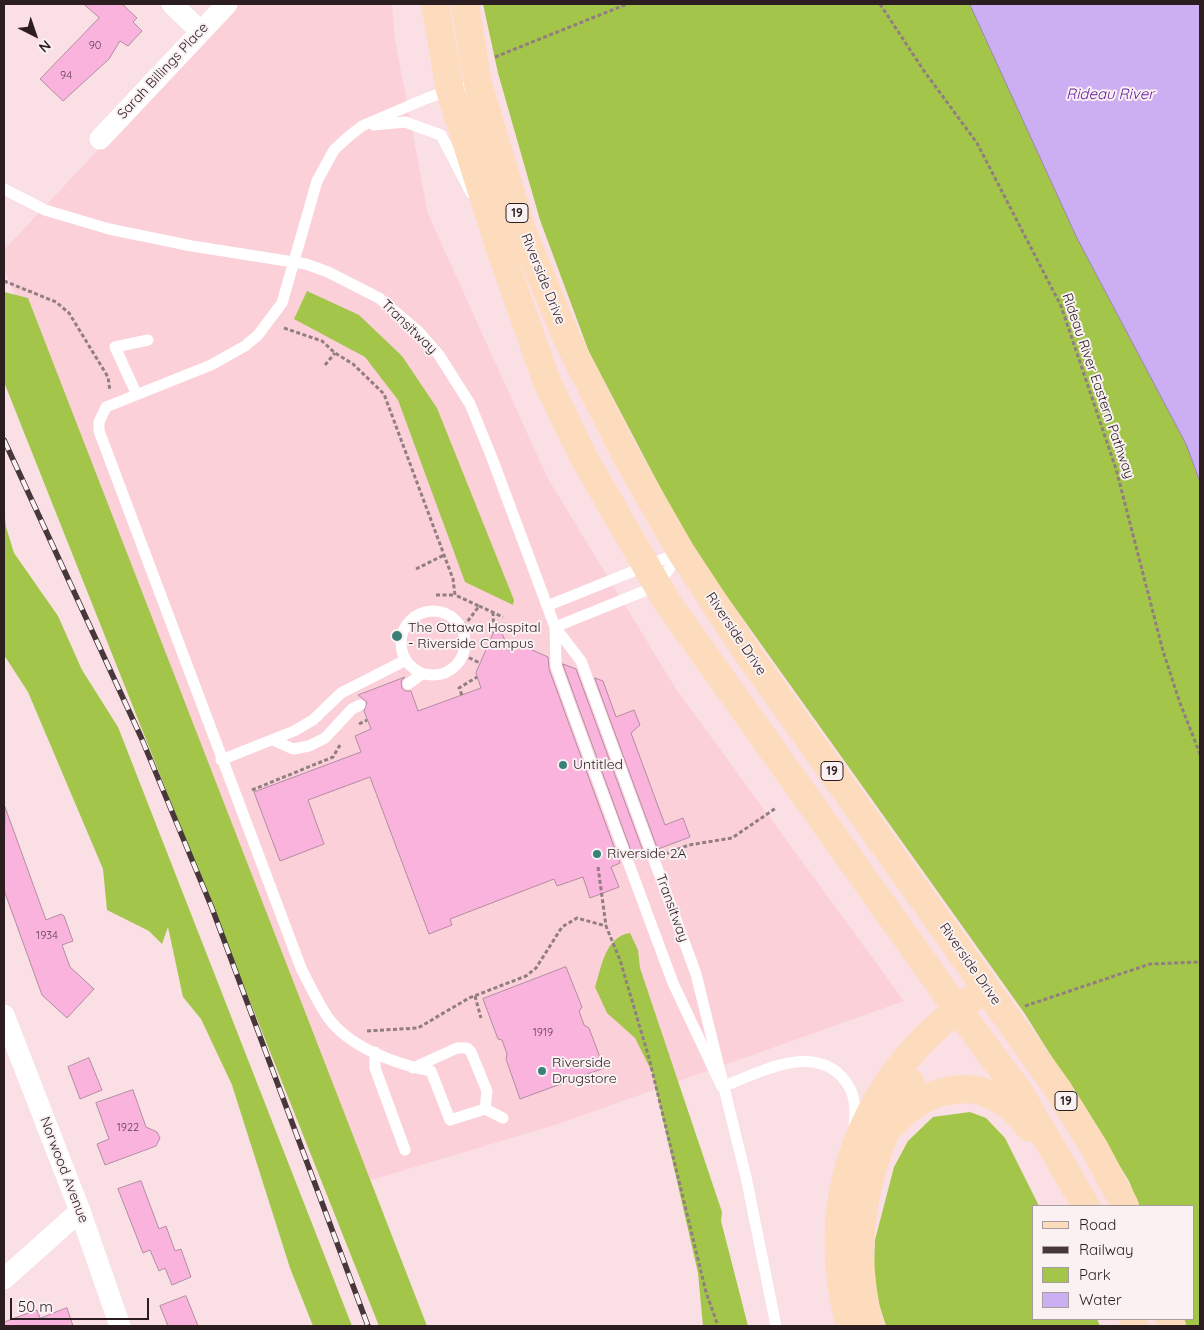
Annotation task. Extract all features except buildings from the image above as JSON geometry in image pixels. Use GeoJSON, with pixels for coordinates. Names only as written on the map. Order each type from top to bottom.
{"type":"FeatureCollection","features":[{"type":"Feature","properties":{"kind":"main road","name":"Riverside Drive"},"geometry":{"type":"LineString","coordinates":[[435,4],[450,90],[500,249],[548,382],[584,458],[650,576],[963,1016],[1020,1092],[1085,1205]]}},
{"type":"Feature","properties":{"kind":"main road","name":"Riverside Drive"},"geometry":{"type":"LineString","coordinates":[[465,4],[478,84],[523,233],[567,339],[625,454],[681,552],[748,654],[1002,999],[1078,1121],[1124,1205]]}},
{"type":"Feature","properties":{"kind":"main road"},"geometry":{"type":"LineString","coordinates":[[850,1326],[841,1292],[838,1249],[840,1204],[852,1153],[877,1102],[920,1044],[963,1016],[1002,999]]}},
{"type":"Feature","properties":{"kind":"main road"},"geometry":{"type":"LineString","coordinates":[[870,1326],[860,1272],[860,1241],[866,1189],[872,1163],[897,1104],[963,1016]]}},
{"type":"Feature","properties":{"kind":"main road"},"geometry":{"type":"LineString","coordinates":[[884,1136],[903,1113],[916,1103],[947,1090],[962,1089],[993,1096],[1006,1103],[1058,1156]]}},
{"type":"Feature","properties":{"kind":"street"},"geometry":{"type":"LineString","coordinates":[[172,4],[200,31]]}},
{"type":"Feature","properties":{"kind":"street","name":"Sarah Billings Place"},"geometry":{"type":"LineString","coordinates":[[100,138],[227,4]]}},
{"type":"Feature","properties":{"kind":"street","name":"Norwood Avenue"},"geometry":{"type":"LineString","coordinates":[[4,1015],[80,1211],[120,1326]]}},
{"type":"Feature","properties":{"kind":"street"},"geometry":{"type":"LineString","coordinates":[[4,1279],[80,1211]]}},
{"type":"Feature","properties":{"kind":"lane"},"geometry":{"type":"LineString","coordinates":[[478,84],[450,90],[362,126],[348,137],[330,158],[317,181],[282,303],[258,335],[245,346],[211,365],[106,407],[102,415],[99,431],[221,760],[301,968],[327,1016],[344,1035],[375,1052],[413,1068],[431,1071],[450,1120],[485,1109],[503,1118]]}},
{"type":"Feature","properties":{"kind":"lane"},"geometry":{"type":"LineString","coordinates":[[362,126],[405,122],[441,135],[500,249]]}},
{"type":"Feature","properties":{"kind":"lane","name":"Transitway"},"geometry":{"type":"LineString","coordinates":[[4,190],[45,210],[109,229],[192,246],[306,264],[352,283],[378,298],[419,332],[439,355],[470,404],[547,606],[554,628],[556,666],[575,719],[673,983],[722,1087]]}},
{"type":"Feature","properties":{"kind":"lane"},"geometry":{"type":"LineString","coordinates":[[136,394],[115,347],[148,340]]}},
{"type":"Feature","properties":{"kind":"lane"},"geometry":{"type":"LineString","coordinates":[[554,628],[650,576],[681,552]]}},
{"type":"Feature","properties":{"kind":"lane"},"geometry":{"type":"LineString","coordinates":[[547,606],[582,593],[650,576],[681,552]]}},
{"type":"Feature","properties":{"kind":"lane"},"geometry":{"type":"LineString","coordinates":[[438,612],[448,614],[462,629],[466,640],[463,655],[454,669],[444,674],[433,676],[422,674],[413,669],[402,651],[404,630],[418,615],[438,612]]}},
{"type":"Feature","properties":{"kind":"lane","name":"Transitway"},"geometry":{"type":"LineString","coordinates":[[554,628],[581,661],[696,974],[722,1087],[746,1177],[776,1326]]}},
{"type":"Feature","properties":{"kind":"lane"},"geometry":{"type":"LineString","coordinates":[[221,760],[273,740],[313,720],[342,693],[406,660]]}},
{"type":"Feature","properties":{"kind":"lane"},"geometry":{"type":"LineString","coordinates":[[408,684],[422,674]]}},
{"type":"Feature","properties":{"kind":"lane"},"geometry":{"type":"LineString","coordinates":[[273,740],[293,749],[309,746],[324,738],[352,709],[360,705]]}},
{"type":"Feature","properties":{"kind":"lane"},"geometry":{"type":"LineString","coordinates":[[413,1068],[457,1048],[466,1048],[471,1052],[486,1091],[485,1109]]}},
{"type":"Feature","properties":{"kind":"lane"},"geometry":{"type":"LineString","coordinates":[[375,1052],[375,1068],[405,1150]]}},
{"type":"Feature","properties":{"kind":"lane"},"geometry":{"type":"LineString","coordinates":[[722,1087],[785,1064],[813,1062],[826,1065],[848,1083],[854,1095],[856,1108],[852,1153]]}},
{"type":"Feature","properties":{"kind":"path"},"geometry":{"type":"LineString","coordinates":[[490,58],[626,4]]}},
{"type":"Feature","properties":{"kind":"path","name":"Rideau River Eastern Pathway"},"geometry":{"type":"LineString","coordinates":[[880,4],[924,71],[977,144],[1061,306],[1116,469],[1163,651],[1180,703],[1200,754]]}},
{"type":"Feature","properties":{"kind":"path"},"geometry":{"type":"LineString","coordinates":[[4,281],[56,302],[69,313],[108,377],[112,404]]}},
{"type":"Feature","properties":{"kind":"path"},"geometry":{"type":"LineString","coordinates":[[284,328],[322,340],[335,353],[353,364],[384,394],[453,579],[455,595]]}},
{"type":"Feature","properties":{"kind":"path"},"geometry":{"type":"LineString","coordinates":[[325,365],[335,353]]}},
{"type":"Feature","properties":{"kind":"path"},"geometry":{"type":"LineString","coordinates":[[416,569],[444,555]]}},
{"type":"Feature","properties":{"kind":"path"},"geometry":{"type":"LineString","coordinates":[[436,595],[455,595],[503,617]]}},
{"type":"Feature","properties":{"kind":"path"},"geometry":{"type":"LineString","coordinates":[[462,629],[479,606]]}},
{"type":"Feature","properties":{"kind":"path"},"geometry":{"type":"LineString","coordinates":[[493,612],[494,633]]}},
{"type":"Feature","properties":{"kind":"path"},"geometry":{"type":"LineString","coordinates":[[463,655],[480,663]]}},
{"type":"Feature","properties":{"kind":"path"},"geometry":{"type":"LineString","coordinates":[[462,695],[459,688],[477,676]]}},
{"type":"Feature","properties":{"kind":"path"},"geometry":{"type":"LineString","coordinates":[[653,858],[689,845],[732,838],[776,808]]}},
{"type":"Feature","properties":{"kind":"path"},"geometry":{"type":"LineString","coordinates":[[598,867],[606,926],[620,960],[649,1058],[706,1292],[718,1326]]}},
{"type":"Feature","properties":{"kind":"path"},"geometry":{"type":"LineString","coordinates":[[344,1035],[418,1028],[474,996],[526,976],[536,968],[562,927],[577,918],[606,926]]}},
{"type":"Feature","properties":{"kind":"path"},"geometry":{"type":"LineString","coordinates":[[1002,999],[1150,964],[1200,962]]}},
{"type":"Feature","properties":{"kind":"path"},"geometry":{"type":"LineString","coordinates":[[474,996],[482,1018]]}},
{"type":"Feature","properties":{"kind":"shaded area","name":"The Ottawa Hospital - Riverside Campus"},"geometry":{"type":"Polygon","coordinates":[[[235,4],[392,4],[395,40],[428,214],[547,477],[676,689],[904,1001],[558,1124],[371,1180],[256,914],[48,375],[4,269],[4,250],[235,4]]]}},
{"type":"Feature","properties":{"kind":"green space"},"geometry":{"type":"Polygon","coordinates":[[[483,4],[970,4],[1077,238],[1186,444],[1200,482],[1200,1326],[1184,1326],[1182,1320],[1194,1320],[1194,1205],[1139,1205],[1129,1181],[1025,1014],[691,546],[589,352],[540,220],[498,73],[483,4]]]}},
{"type":"Feature","properties":{"kind":"green space"},"geometry":{"type":"Polygon","coordinates":[[[307,291],[359,315],[402,356],[437,408],[514,600],[513,605],[465,582],[398,400],[365,357],[294,319],[307,291]]]}},
{"type":"Feature","properties":{"kind":"green space"},"geometry":{"type":"Polygon","coordinates":[[[4,292],[28,298],[427,1326],[379,1326],[4,382],[4,292]]]}},
{"type":"Feature","properties":{"kind":"green space"},"geometry":{"type":"Polygon","coordinates":[[[4,508],[6,527],[14,553],[58,616],[82,670],[118,727],[352,1326],[313,1326],[290,1268],[232,1085],[201,1019],[183,997],[168,927],[162,944],[149,931],[107,910],[103,869],[28,692],[4,655],[4,508]]]}},
{"type":"Feature","properties":{"kind":"green space"},"geometry":{"type":"Polygon","coordinates":[[[630,933],[638,950],[640,968],[722,1212],[721,1221],[748,1326],[703,1326],[698,1273],[652,1072],[635,1038],[607,1013],[595,987],[610,946],[615,940],[630,933]]]}},
{"type":"Feature","properties":{"kind":"green space"},"geometry":{"type":"Polygon","coordinates":[[[970,1112],[986,1118],[1005,1138],[1038,1205],[1032,1205],[1032,1320],[1097,1320],[1100,1326],[886,1326],[873,1285],[875,1240],[894,1167],[908,1141],[933,1117],[970,1112]]]}},
{"type":"Feature","properties":{"kind":"water","name":"Rideau River"},"geometry":{"type":"Polygon","coordinates":[[[970,4],[1200,4],[1200,482],[1186,444],[1077,238],[970,4]]]}},
{"type":"Feature","properties":{"kind":"railway"},"geometry":{"type":"LineString","coordinates":[[4,440],[141,737],[212,908],[368,1326]]}},
{"type":"Feature","properties":{"kind":"place","name":"The Ottawa Hospital - Riverside Campus"},"geometry":{"type":"Point","coordinates":[397,636]}},
{"type":"Feature","properties":{"kind":"place","name":"Untitled"},"geometry":{"type":"Point","coordinates":[563,765]}},
{"type":"Feature","properties":{"kind":"place","name":"Riverside 2A"},"geometry":{"type":"Point","coordinates":[597,854]}},
{"type":"Feature","properties":{"kind":"place","name":"Riverside Drugstore"},"geometry":{"type":"Point","coordinates":[542,1071]}}]}
